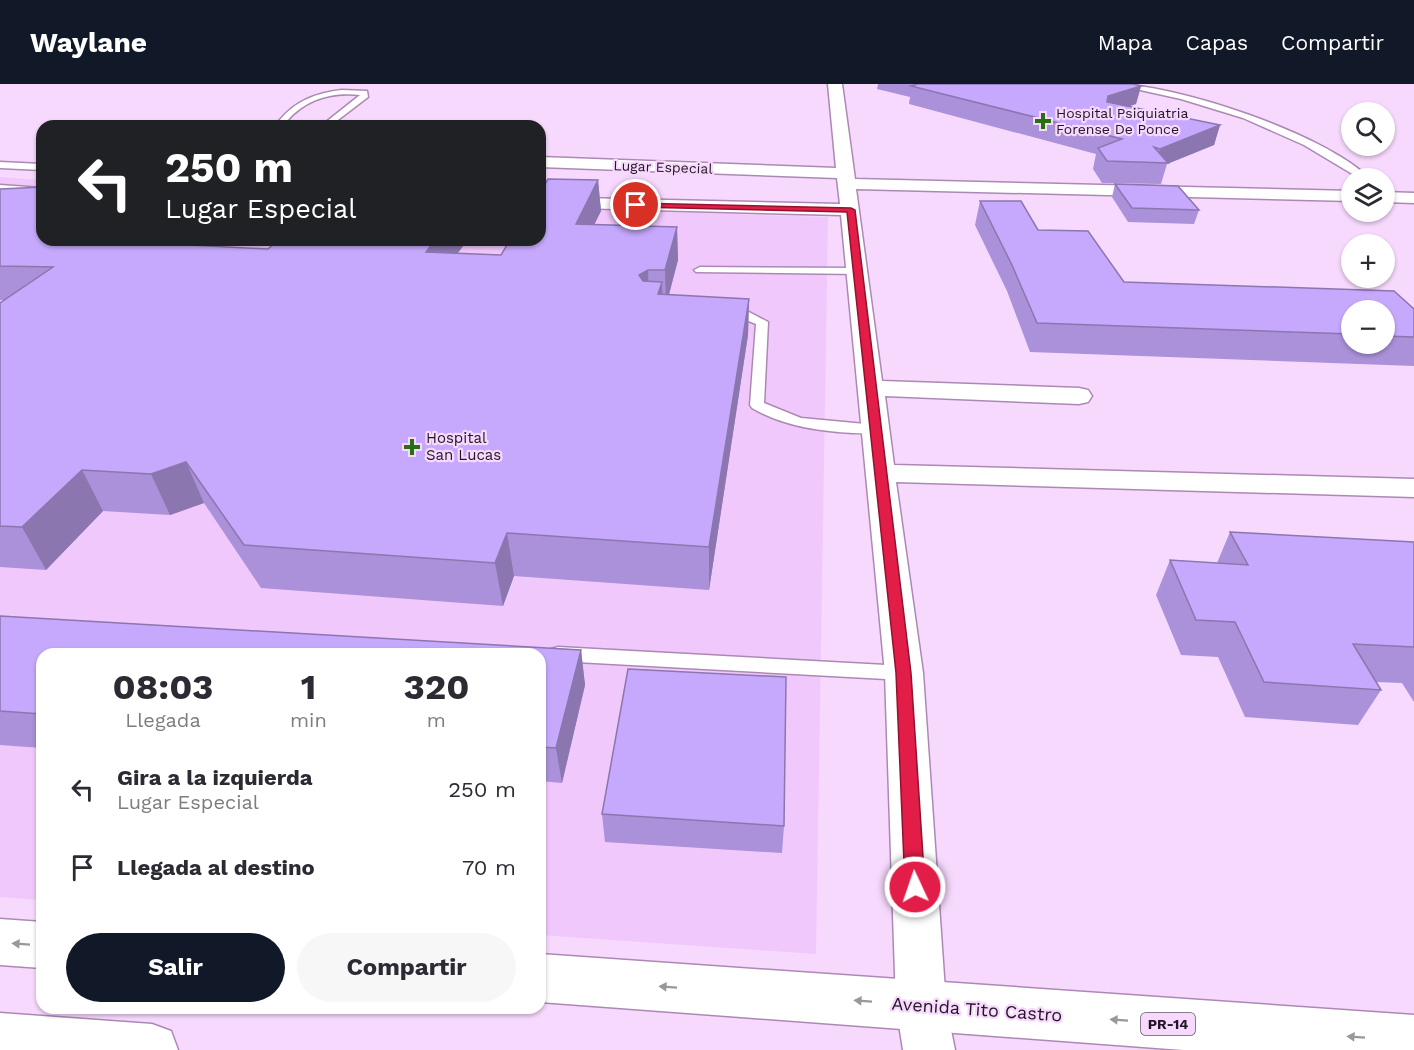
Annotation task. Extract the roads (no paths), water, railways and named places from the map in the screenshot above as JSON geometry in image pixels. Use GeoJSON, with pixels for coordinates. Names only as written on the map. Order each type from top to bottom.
{"type":"FeatureCollection","features":[{"type":"Feature","properties":{"kind":"street"},"geometry":{"type":"LineString","coordinates":[[835,84],[904,673],[925,1028]]}},
{"type":"Feature","properties":{"kind":"street","name":"Lugar Especial"},"geometry":{"type":"LineString","coordinates":[[546,162],[786,171],[848,189]]}},
{"type":"Feature","properties":{"kind":"street"},"geometry":{"type":"LineString","coordinates":[[546,202],[848,189],[1341,196]]}},
{"type":"Feature","properties":{"kind":"street"},"geometry":{"type":"LineString","coordinates":[[1395,197],[1414,198]]}},
{"type":"Feature","properties":{"kind":"street"},"geometry":{"type":"LineString","coordinates":[[872,388],[1079,396]]}},
{"type":"Feature","properties":{"kind":"street"},"geometry":{"type":"LineString","coordinates":[[882,473],[1414,488]]}},
{"type":"Feature","properties":{"kind":"street"},"geometry":{"type":"LineString","coordinates":[[0,942],[36,945]]}},
{"type":"Feature","properties":{"kind":"street","name":"Avenida Tito Castro"},"geometry":{"type":"LineString","coordinates":[[546,979],[925,1028],[1414,1041]]}},
{"type":"Feature","properties":{"kind":"street"},"geometry":{"type":"LineString","coordinates":[[0,1039],[152,1050]]}},
{"type":"Feature","properties":{"kind":"lane"},"geometry":{"type":"LineString","coordinates":[[1117,84],[1222,108],[1291,134],[1350,168]]}},
{"type":"Feature","properties":{"kind":"lane"},"geometry":{"type":"LineString","coordinates":[[284,120],[288,114],[321,94],[350,91],[364,93],[364,97],[333,120]]}},
{"type":"Feature","properties":{"kind":"lane"},"geometry":{"type":"LineString","coordinates":[[0,165],[36,167]]}},
{"type":"Feature","properties":{"kind":"lane"},"geometry":{"type":"LineString","coordinates":[[0,188],[36,191]]}},
{"type":"Feature","properties":{"kind":"lane"},"geometry":{"type":"LineString","coordinates":[[200,246],[194,252],[217,253]]}},
{"type":"Feature","properties":{"kind":"lane"},"geometry":{"type":"LineString","coordinates":[[700,270],[858,271]]}},
{"type":"Feature","properties":{"kind":"lane"},"geometry":{"type":"LineString","coordinates":[[708,313],[743,314],[762,322],[757,405],[785,420],[807,425],[876,429]]}},
{"type":"Feature","properties":{"kind":"lane"},"geometry":{"type":"LineString","coordinates":[[546,653],[904,673]]}},
{"type":"Feature","properties":{"kind":"place","name":"Hospital Psiquiatria Forense De Ponce"},"geometry":{"type":"Point","coordinates":[1043,121]}},
{"type":"Feature","properties":{"kind":"place","name":"Hospital San Lucas"},"geometry":{"type":"Point","coordinates":[412,447]}}]}
